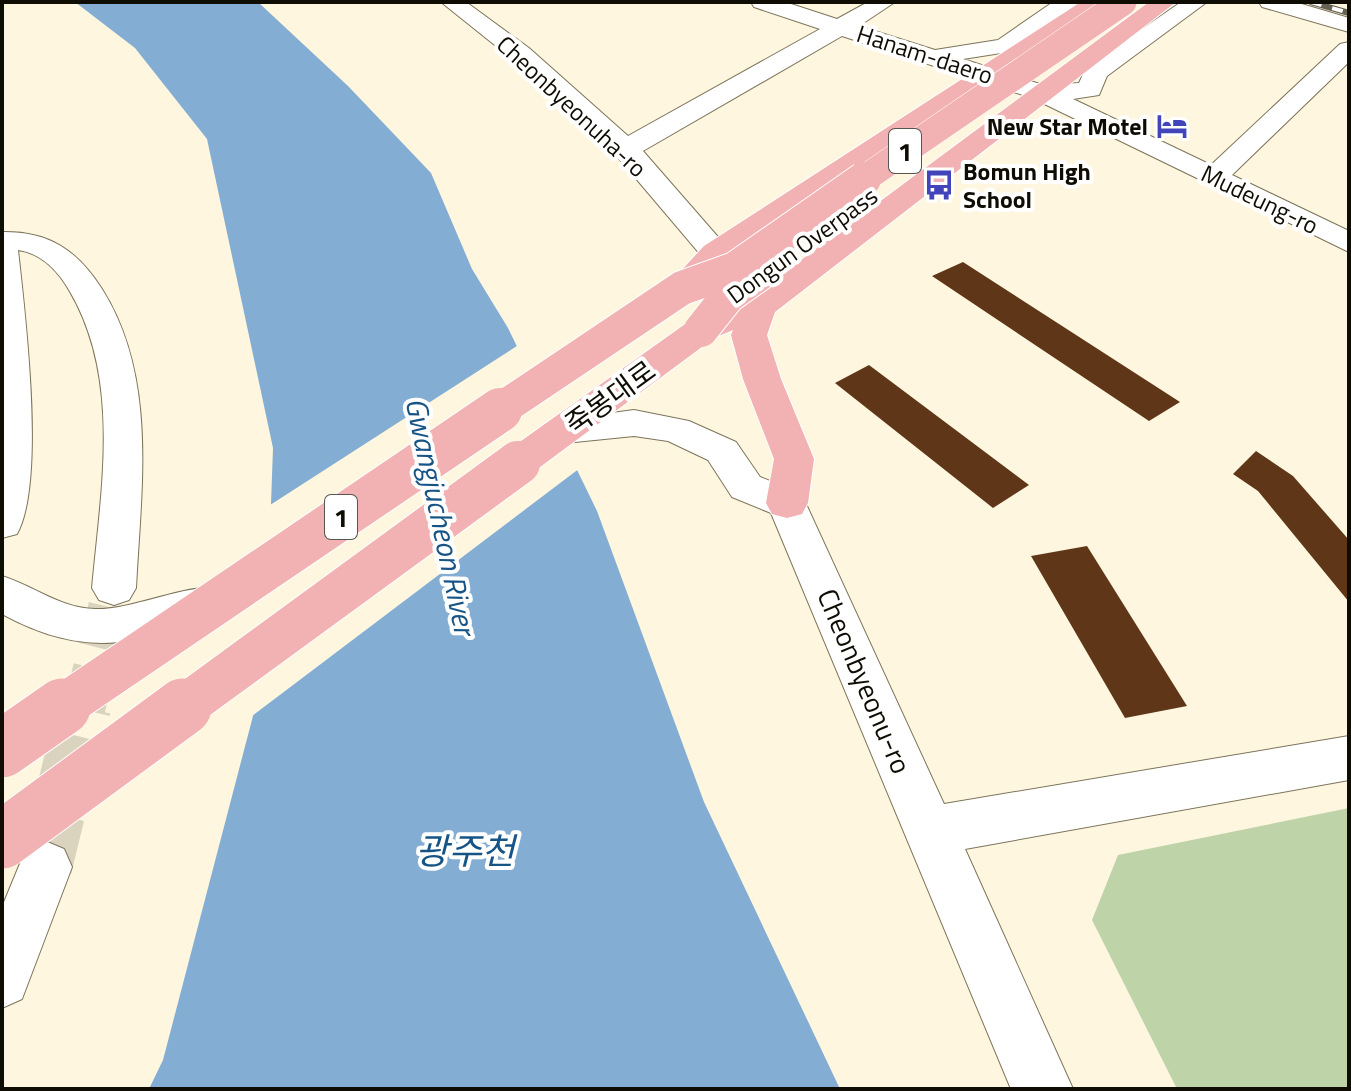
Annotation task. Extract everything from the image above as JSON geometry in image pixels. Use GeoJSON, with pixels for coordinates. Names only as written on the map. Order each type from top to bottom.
{"type":"FeatureCollection","features":[{"type":"Feature","properties":{"kind":"main road"},"geometry":{"type":"LineString","coordinates":[[682,288],[716,253],[1097,2]]}},
{"type":"Feature","properties":{"kind":"main road","name":"Dongun Overpass"},"geometry":{"type":"LineString","coordinates":[[682,288],[735,269],[1123,2]]}},
{"type":"Feature","properties":{"kind":"main road","name":"Dongun Overpass"},"geometry":{"type":"LineString","coordinates":[[701,330],[728,296],[1036,76],[1146,2]]}},
{"type":"Feature","properties":{"kind":"main road"},"geometry":{"type":"LineString","coordinates":[[701,330],[759,307],[1164,2]]}},
{"type":"Feature","properties":{"kind":"main road","name":"1"},"geometry":{"type":"LineString","coordinates":[[2,749],[217,600],[682,288]]}},
{"type":"Feature","properties":{"kind":"main road"},"geometry":{"type":"LineString","coordinates":[[759,307],[749,335],[762,379],[794,459],[787,503]]}},
{"type":"Feature","properties":{"kind":"main road","name":"죽봉대로"},"geometry":{"type":"LineString","coordinates":[[23,854],[518,463],[701,330]]}},
{"type":"Feature","properties":{"kind":"street","name":"Cheonbyeonuha-ro"},"geometry":{"type":"LineString","coordinates":[[452,2],[520,53],[626,149],[716,253]]}},
{"type":"Feature","properties":{"kind":"street","name":"Hanam-daero"},"geometry":{"type":"LineString","coordinates":[[762,2],[1041,93]]}},
{"type":"Feature","properties":{"kind":"street"},"geometry":{"type":"LineString","coordinates":[[626,149],[884,2]]}},
{"type":"Feature","properties":{"kind":"street"},"geometry":{"type":"LineString","coordinates":[[934,57],[1005,46],[1068,2]]}},
{"type":"Feature","properties":{"kind":"street"},"geometry":{"type":"LineString","coordinates":[[1041,93],[1090,90],[1095,73],[1196,2]]}},
{"type":"Feature","properties":{"kind":"street"},"geometry":{"type":"LineString","coordinates":[[1270,2],[1349,25]]}},
{"type":"Feature","properties":{"kind":"street"},"geometry":{"type":"LineString","coordinates":[[1215,176],[1324,89],[1349,49]]}},
{"type":"Feature","properties":{"kind":"street","name":"Mudeung-ro"},"geometry":{"type":"LineString","coordinates":[[1041,93],[1349,243]]}},
{"type":"Feature","properties":{"kind":"street"},"geometry":{"type":"LineString","coordinates":[[2,241],[26,240],[52,250],[90,292],[109,335],[123,423],[114,588]]}},
{"type":"Feature","properties":{"kind":"street"},"geometry":{"type":"LineString","coordinates":[[2,248],[11,405],[7,492],[2,523]]}},
{"type":"Feature","properties":{"kind":"street"},"geometry":{"type":"LineString","coordinates":[[565,430],[634,423],[676,430],[722,451],[746,487],[787,503]]}},
{"type":"Feature","properties":{"kind":"street","name":"Cheonbyeonu-ro"},"geometry":{"type":"LineString","coordinates":[[787,503],[1042,1089]]}},
{"type":"Feature","properties":{"kind":"street"},"geometry":{"type":"LineString","coordinates":[[2,593],[41,614],[79,626],[124,624],[217,600]]}},
{"type":"Feature","properties":{"kind":"street"},"geometry":{"type":"LineString","coordinates":[[930,831],[1349,758]]}},
{"type":"Feature","properties":{"kind":"street"},"geometry":{"type":"LineString","coordinates":[[2,979],[23,854]]}},
{"type":"Feature","properties":{"kind":"green space"},"geometry":{"type":"Polygon","coordinates":[[[1349,808],[1349,1089],[1177,1089],[1092,920],[1118,855],[1349,808]]]}},
{"type":"Feature","properties":{"kind":"water","name":"광주천"},"geometry":{"type":"Polygon","coordinates":[[[75,2],[258,2],[348,86],[431,173],[472,269],[508,328],[597,511],[704,802],[840,1089],[149,1089],[163,1060],[265,670],[273,448],[207,139],[135,48],[75,2]]]}},
{"type":"Feature","properties":{"kind":"pier"},"geometry":{"type":"Polygon","coordinates":[[[520,344],[580,468],[248,719],[261,670],[267,507],[520,344]]]}},
{"type":"Feature","properties":{"kind":"building"},"geometry":{"type":"Polygon","coordinates":[[[963,262],[1180,402],[1149,421],[932,276],[963,262]]]}},
{"type":"Feature","properties":{"kind":"building"},"geometry":{"type":"Polygon","coordinates":[[[869,365],[1029,485],[993,508],[835,383],[869,365]]]}},
{"type":"Feature","properties":{"kind":"building"},"geometry":{"type":"Polygon","coordinates":[[[1256,451],[1293,476],[1349,540],[1349,602],[1258,491],[1233,474],[1256,451]]]}},
{"type":"Feature","properties":{"kind":"building"},"geometry":{"type":"Polygon","coordinates":[[[1087,546],[1187,706],[1125,718],[1031,556],[1087,546]]]}},
{"type":"Feature","properties":{"kind":"tunnel"},"geometry":{"type":"LineString","coordinates":[[84,709],[114,588]]}},
{"type":"Feature","properties":{"kind":"tunnel"},"geometry":{"type":"LineString","coordinates":[[45,867],[84,707]]}},
{"type":"Feature","properties":{"kind":"railway"},"geometry":{"type":"LineString","coordinates":[[1311,2],[1349,13]]}},
{"type":"Feature","properties":{"kind":"place","name":"New Star Motel"},"geometry":{"type":"Point","coordinates":[1172,126]}},
{"type":"Feature","properties":{"kind":"place","name":"Bomun High School"},"geometry":{"type":"Point","coordinates":[939,185]}},
{"type":"Feature","properties":{"kind":"water label","name":"Gwangjucheon River"},"geometry":{"type":"Point","coordinates":[441,516]}}]}
